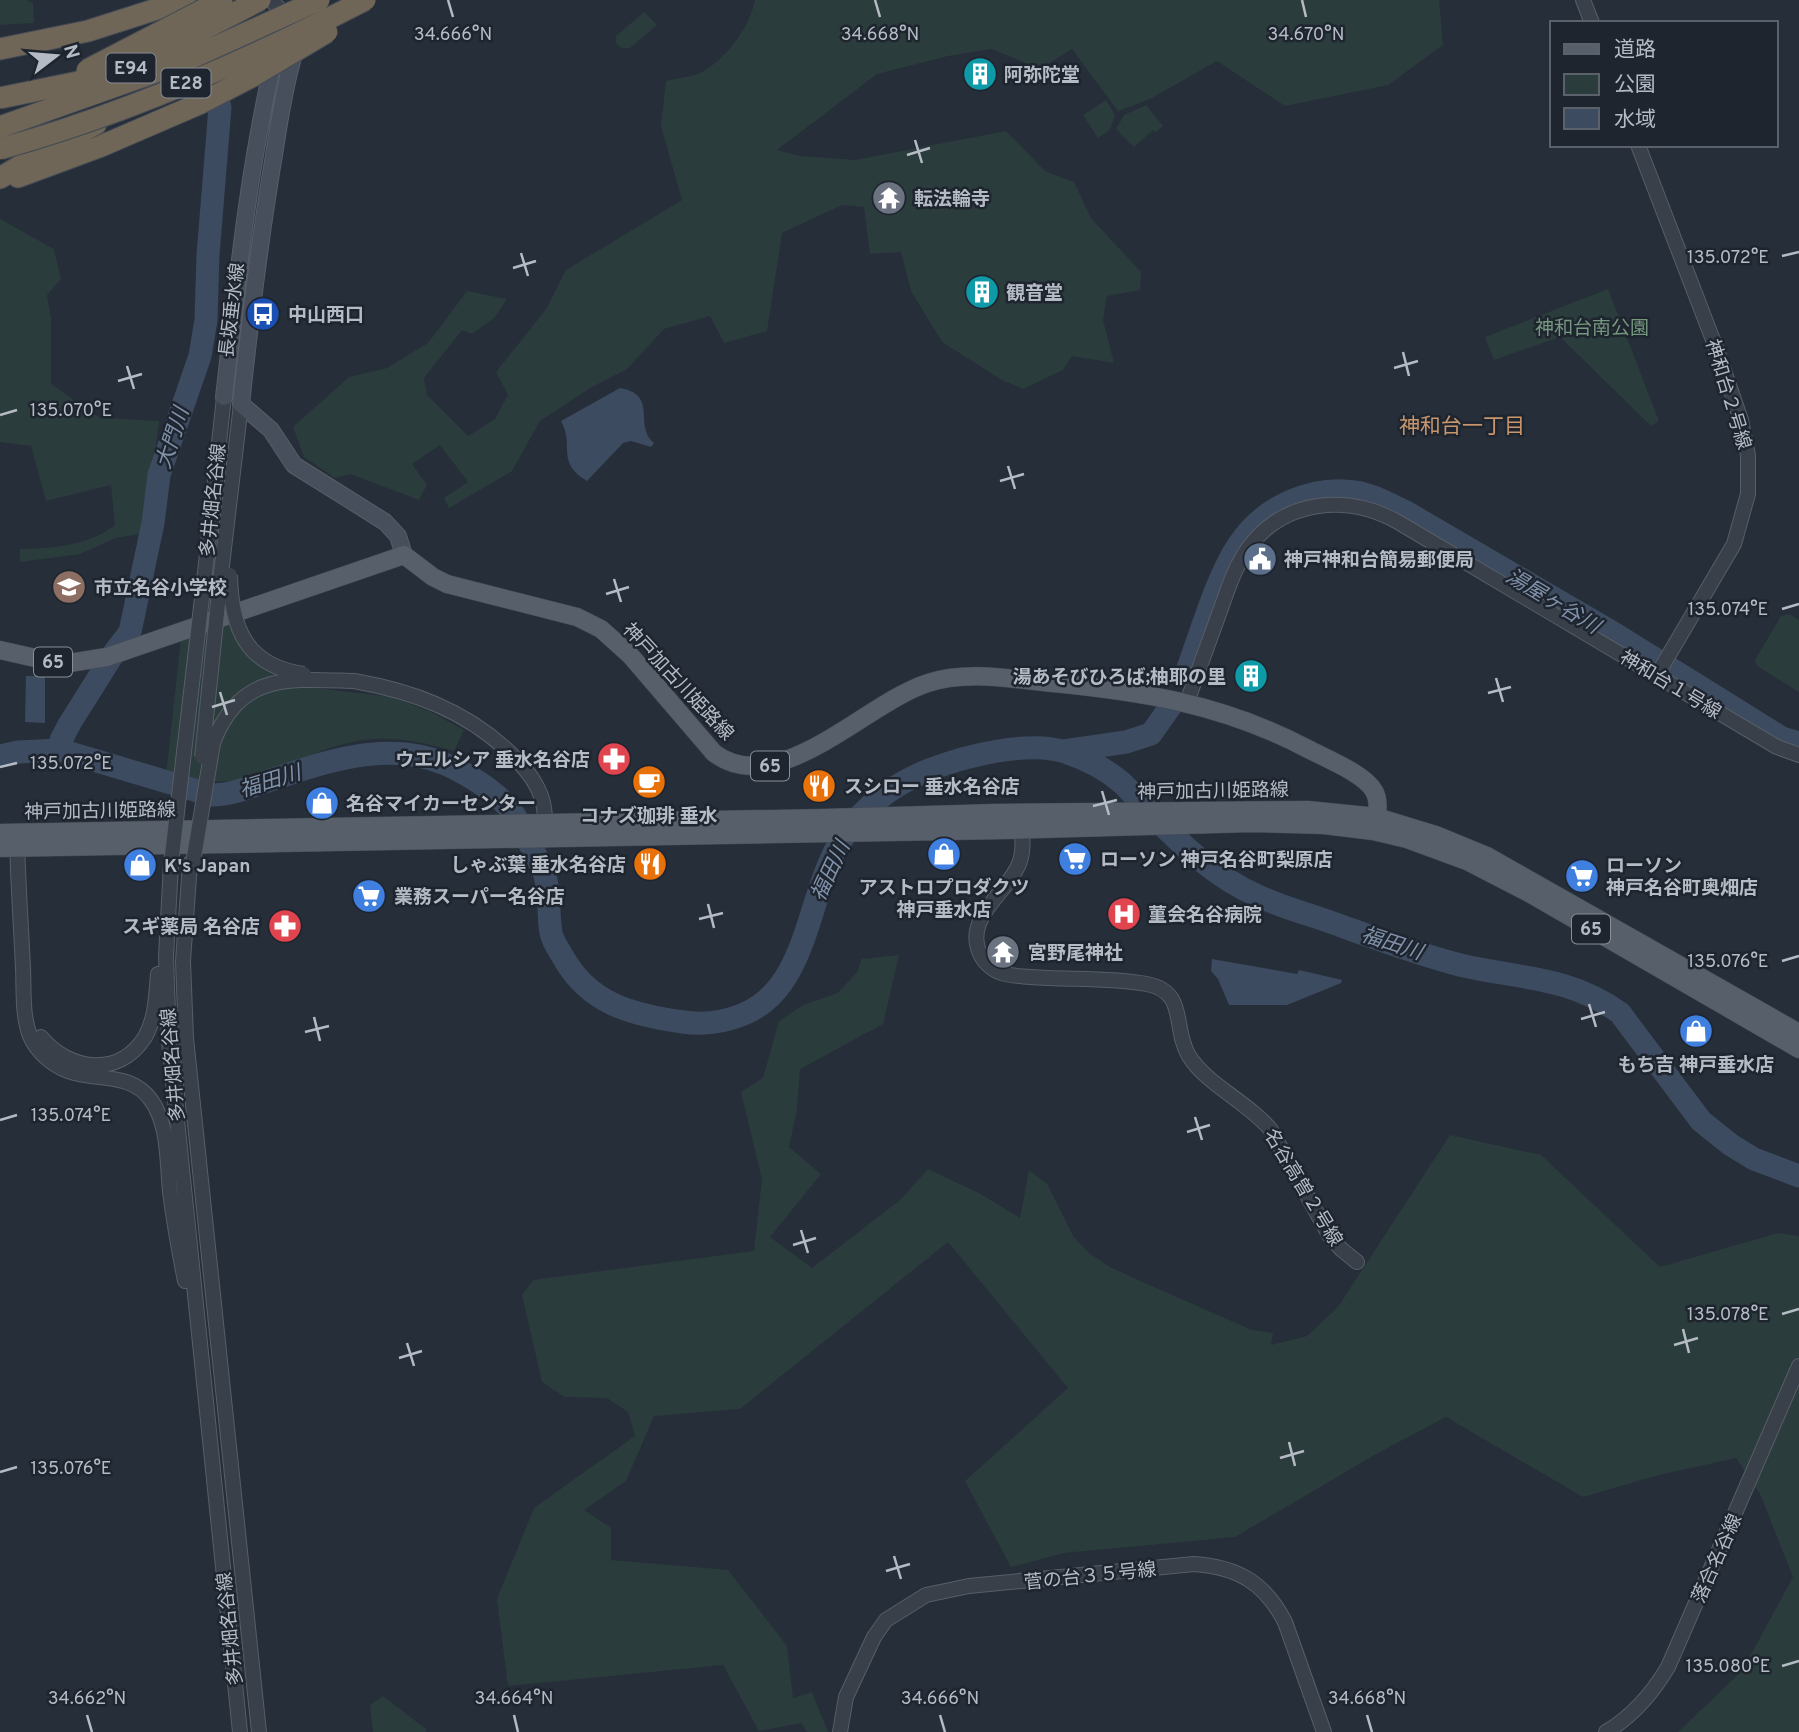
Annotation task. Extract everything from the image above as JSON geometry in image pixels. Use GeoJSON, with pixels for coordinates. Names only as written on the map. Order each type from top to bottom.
{"type":"FeatureCollection","features":[{"type":"Feature","properties":{"kind":"highway"},"geometry":{"type":"LineString","coordinates":[[0,49],[88,31],[185,0]]}},
{"type":"Feature","properties":{"kind":"highway","name":"E94"},"geometry":{"type":"LineString","coordinates":[[0,111],[222,0]]}},
{"type":"Feature","properties":{"kind":"highway","name":"E94"},"geometry":{"type":"LineString","coordinates":[[0,130],[168,49],[257,0]]}},
{"type":"Feature","properties":{"kind":"highway"},"geometry":{"type":"LineString","coordinates":[[0,98],[123,69],[212,39],[301,0]]}},
{"type":"Feature","properties":{"kind":"highway","name":"E28"},"geometry":{"type":"LineString","coordinates":[[0,130],[178,64],[319,0]]}},
{"type":"Feature","properties":{"kind":"highway","name":"E28"},"geometry":{"type":"LineString","coordinates":[[0,149],[98,117],[185,83],[365,0]]}},
{"type":"Feature","properties":{"kind":"highway"},"geometry":{"type":"LineString","coordinates":[[0,184],[99,147],[201,103],[263,70],[380,0]]}},
{"type":"Feature","properties":{"kind":"highway"},"geometry":{"type":"LineString","coordinates":[[0,88],[48,85],[138,69],[289,24]]}},
{"type":"Feature","properties":{"kind":"highway"},"geometry":{"type":"LineString","coordinates":[[0,178],[177,80],[289,24]]}},
{"type":"Feature","properties":{"kind":"main road","name":"長坂垂水線"},"geometry":{"type":"LineString","coordinates":[[224,397],[247,206],[265,99],[294,0]]}},
{"type":"Feature","properties":{"kind":"main road","name":"長坂垂水線"},"geometry":{"type":"LineString","coordinates":[[241,404],[265,208],[282,106],[289,24],[313,0]]}},
{"type":"Feature","properties":{"kind":"main road"},"geometry":{"type":"LineString","coordinates":[[241,404],[271,430],[294,465],[385,522],[398,536],[404,555]]}},
{"type":"Feature","properties":{"kind":"main road","name":"65"},"geometry":{"type":"LineString","coordinates":[[0,650],[69,663],[107,657],[404,555]]}},
{"type":"Feature","properties":{"kind":"main road","name":"神戸加古川姫路線"},"geometry":{"type":"LineString","coordinates":[[404,555],[447,584],[577,617],[601,629],[630,655],[714,753],[744,766],[760,767],[787,761],[894,698],[936,681],[995,677],[1115,690],[1187,702],[1269,730],[1365,781],[1375,792],[1375,824]]}},
{"type":"Feature","properties":{"kind":"main road","name":"神戸加古川姫路線"},"geometry":{"type":"LineString","coordinates":[[9,840],[1021,821],[1140,825],[1175,818],[1308,810],[1436,835],[1487,856],[1799,1033]]}},
{"type":"Feature","properties":{"kind":"main road","name":"神戸加古川姫路線"},"geometry":{"type":"LineString","coordinates":[[1021,821],[1127,812],[1175,818]]}},
{"type":"Feature","properties":{"kind":"main road","name":"神戸加古川姫路線"},"geometry":{"type":"LineString","coordinates":[[1375,824],[1502,878],[1799,1049]]}},
{"type":"Feature","properties":{"kind":"street"},"geometry":{"type":"LineString","coordinates":[[257,0],[289,24]]}},
{"type":"Feature","properties":{"kind":"street"},"geometry":{"type":"LineString","coordinates":[[271,0],[289,24]]}},
{"type":"Feature","properties":{"kind":"street"},"geometry":{"type":"LineString","coordinates":[[1583,0],[1591,21]]}},
{"type":"Feature","properties":{"kind":"street","name":"神和台２号線"},"geometry":{"type":"LineString","coordinates":[[1639,147],[1718,353],[1741,420],[1748,455],[1748,494],[1734,544],[1657,675]]}},
{"type":"Feature","properties":{"kind":"street","name":"多井畑名谷線"},"geometry":{"type":"LineString","coordinates":[[224,397],[171,864],[167,913],[166,998],[240,1732]]}},
{"type":"Feature","properties":{"kind":"street","name":"多井畑名谷線"},"geometry":{"type":"LineString","coordinates":[[241,404],[226,575],[187,894],[183,974],[187,1060],[259,1732]]}},
{"type":"Feature","properties":{"kind":"street","name":"神和台１号線"},"geometry":{"type":"LineString","coordinates":[[1187,702],[1231,580],[1249,547],[1262,532],[1284,516],[1301,509],[1328,504],[1356,506],[1391,517],[1777,747],[1799,755]]}},
{"type":"Feature","properties":{"kind":"street"},"geometry":{"type":"LineString","coordinates":[[226,575],[236,624],[242,637],[259,657],[283,670],[410,693],[457,713],[478,726],[521,764],[543,802],[546,831]]}},
{"type":"Feature","properties":{"kind":"street"},"geometry":{"type":"LineString","coordinates":[[192,863],[213,743],[229,710],[249,692],[277,681],[354,681]]}},
{"type":"Feature","properties":{"kind":"street","name":"名谷高曽２号線"},"geometry":{"type":"LineString","coordinates":[[1021,821],[1022,855],[1018,866],[978,927],[977,946],[985,962],[1003,973],[1051,979],[1147,984],[1166,992],[1175,1003],[1182,1042],[1193,1062],[1266,1123],[1276,1136],[1329,1235],[1357,1262]]}},
{"type":"Feature","properties":{"kind":"street"},"geometry":{"type":"LineString","coordinates":[[9,840],[27,1024],[37,1048],[46,1058],[66,1070],[122,1079],[131,1083],[149,1097],[155,1107],[164,1135],[178,1246],[204,1382]]}},
{"type":"Feature","properties":{"kind":"street"},"geometry":{"type":"LineString","coordinates":[[23,972],[30,1015],[40,1037],[49,1047],[71,1062],[83,1065],[108,1065],[130,1054],[145,1036],[154,1011],[163,914],[171,864]]}},
{"type":"Feature","properties":{"kind":"street","name":"落合名谷線"},"geometry":{"type":"LineString","coordinates":[[1606,1732],[1636,1710],[1656,1687],[1668,1667],[1799,1366]]}},
{"type":"Feature","properties":{"kind":"street","name":"菅の台３５号線"},"geometry":{"type":"LineString","coordinates":[[840,1732],[846,1697],[874,1637],[886,1620],[926,1595],[969,1586],[1194,1563],[1233,1572],[1261,1588],[1276,1605],[1324,1732]]}},
{"type":"Feature","properties":{"kind":"green space"},"geometry":{"type":"Polygon","coordinates":[[[0,0],[27,0],[33,3],[34,23],[0,25],[0,0]]]}},
{"type":"Feature","properties":{"kind":"green space"},"geometry":{"type":"Polygon","coordinates":[[[755,0],[1439,0],[1443,45],[1388,85],[1285,106],[1217,61],[1150,99],[1118,111],[1072,49],[1040,69],[992,49],[948,56],[877,74],[777,150],[800,156],[855,160],[1006,131],[1045,171],[1074,182],[1091,218],[1141,272],[1140,290],[1107,296],[1103,320],[1114,363],[1072,356],[1063,370],[1023,389],[1002,380],[942,342],[911,291],[901,252],[870,254],[864,207],[842,205],[782,233],[767,331],[724,343],[710,316],[664,329],[627,369],[592,387],[540,421],[512,471],[449,508],[444,498],[468,482],[440,445],[412,464],[427,485],[419,500],[350,474],[335,478],[304,457],[293,427],[349,377],[387,368],[428,343],[467,291],[507,299],[494,318],[472,334],[462,330],[424,378],[427,395],[468,436],[495,419],[508,395],[496,372],[547,308],[566,270],[682,200],[661,126],[666,81],[700,73],[722,57],[743,31],[755,0]]]}},
{"type":"Feature","properties":{"kind":"green space"},"geometry":{"type":"Polygon","coordinates":[[[644,12],[657,25],[630,48],[621,48],[616,43],[616,36],[644,12]]]}},
{"type":"Feature","properties":{"kind":"green space"},"geometry":{"type":"Polygon","coordinates":[[[1106,100],[1115,115],[1110,130],[1098,138],[1083,115],[1106,100]]]}},
{"type":"Feature","properties":{"kind":"green space"},"geometry":{"type":"Polygon","coordinates":[[[1146,105],[1163,126],[1156,132],[1153,130],[1134,147],[1116,129],[1124,115],[1146,105]]]}},
{"type":"Feature","properties":{"kind":"green space"},"geometry":{"type":"Polygon","coordinates":[[[0,219],[54,249],[61,279],[47,295],[51,319],[51,384],[100,418],[159,421],[151,482],[140,534],[116,538],[80,554],[20,562],[20,549],[45,548],[82,541],[115,525],[111,485],[46,501],[31,446],[0,442],[0,219]]]}},
{"type":"Feature","properties":{"kind":"green space","name":"神和台南公園"},"geometry":{"type":"Polygon","coordinates":[[[1608,289],[1659,421],[1651,426],[1560,337],[1494,360],[1485,337],[1608,289]]]}},
{"type":"Feature","properties":{"kind":"green space"},"geometry":{"type":"Polygon","coordinates":[[[1789,614],[1799,620],[1799,692],[1757,666],[1755,660],[1781,616],[1789,614]]]}},
{"type":"Feature","properties":{"kind":"green space"},"geometry":{"type":"Polygon","coordinates":[[[231,619],[272,671],[298,686],[392,697],[431,712],[464,730],[454,751],[415,742],[361,740],[324,750],[264,774],[241,780],[209,781],[166,776],[181,638],[231,619]]]}},
{"type":"Feature","properties":{"kind":"green space"},"geometry":{"type":"Polygon","coordinates":[[[899,955],[883,1024],[800,1069],[797,1109],[789,1147],[821,1174],[770,1237],[812,1268],[900,1200],[928,1169],[979,1193],[1020,1218],[1029,1170],[1047,1184],[1073,1236],[1089,1253],[1110,1267],[1252,1330],[1273,1333],[1271,1345],[1307,1336],[1338,1307],[1450,1135],[1541,1155],[1660,1267],[1778,1233],[1799,1236],[1799,1732],[1678,1732],[1742,1671],[1793,1577],[1760,1494],[1736,1458],[1659,1475],[1583,1497],[1446,1417],[1376,1454],[1235,1537],[1064,1553],[1011,1567],[965,1481],[1068,1388],[948,1242],[740,1409],[654,1416],[626,1481],[584,1510],[611,1528],[611,1560],[728,1570],[787,1646],[793,1698],[812,1692],[828,1732],[807,1732],[801,1723],[759,1731],[723,1665],[508,1686],[497,1599],[534,1508],[635,1436],[628,1412],[607,1398],[565,1397],[542,1382],[522,1295],[533,1280],[754,1251],[762,1179],[741,1092],[763,1078],[779,1021],[803,1005],[838,993],[857,972],[862,959],[899,955]]]}},
{"type":"Feature","properties":{"kind":"green space"},"geometry":{"type":"Polygon","coordinates":[[[383,1696],[426,1729],[426,1732],[373,1732],[370,1705],[383,1696]]]}},
{"type":"Feature","properties":{"kind":"water"},"geometry":{"type":"Polygon","coordinates":[[[620,388],[639,397],[645,428],[654,443],[651,447],[631,441],[623,443],[587,481],[571,467],[561,421],[620,388]]]}},
{"type":"Feature","properties":{"kind":"water"},"geometry":{"type":"Polygon","coordinates":[[[26,676],[45,676],[45,723],[25,722],[26,676]]]}},
{"type":"Feature","properties":{"kind":"water"},"geometry":{"type":"Polygon","coordinates":[[[1212,959],[1297,974],[1299,970],[1342,980],[1341,983],[1287,1005],[1229,1005],[1218,979],[1211,971],[1212,959]]]}},
{"type":"Feature","properties":{"kind":"waterway","name":"大門川"},"geometry":{"type":"LineString","coordinates":[[60,750],[61,740],[70,723],[130,632],[153,523],[159,475],[200,356],[206,320],[208,255],[220,107]]}},
{"type":"Feature","properties":{"kind":"waterway","name":"湯屋ヶ谷川"},"geometry":{"type":"LineString","coordinates":[[1188,668],[1224,571],[1249,531],[1275,509],[1306,496],[1322,492],[1356,492],[1406,512],[1615,634],[1782,738],[1799,743]]}},
{"type":"Feature","properties":{"kind":"waterway","name":"湯屋ヶ谷川"},"geometry":{"type":"LineString","coordinates":[[1064,751],[1126,742],[1151,734],[1170,707]]}},
{"type":"Feature","properties":{"kind":"waterway","name":"福田川"},"geometry":{"type":"LineString","coordinates":[[0,756],[18,752],[60,750],[211,795],[237,791],[313,766],[366,755],[402,754],[432,759],[472,778],[497,796],[515,816],[545,876],[553,940],[574,973],[586,986],[599,996],[629,1011],[698,1023],[722,1021],[744,1014],[765,1002],[780,985],[793,965],[836,849],[844,835],[875,801],[914,776],[961,759],[998,751],[1053,749],[1082,758],[1110,774],[1198,858],[1227,879],[1258,896],[1428,956],[1460,965],[1543,980],[1601,1001],[1620,1013],[1701,1121],[1754,1159],[1799,1176]]}},
{"type":"Feature","properties":{"kind":"place","name":"阿弥陀堂"},"geometry":{"type":"Point","coordinates":[980,74]}},
{"type":"Feature","properties":{"kind":"place","name":"転法輪寺"},"geometry":{"type":"Point","coordinates":[889,198]}},
{"type":"Feature","properties":{"kind":"place","name":"観音堂"},"geometry":{"type":"Point","coordinates":[982,292]}},
{"type":"Feature","properties":{"kind":"place","name":"中山西口"},"geometry":{"type":"Point","coordinates":[263,314]}},
{"type":"Feature","properties":{"kind":"place","name":"神戸神和台簡易郵便局"},"geometry":{"type":"Point","coordinates":[1260,559]}},
{"type":"Feature","properties":{"kind":"place","name":"市立名谷小学校"},"geometry":{"type":"Point","coordinates":[69,587]}},
{"type":"Feature","properties":{"kind":"place","name":"湯あそびひろば;柚耶の里"},"geometry":{"type":"Point","coordinates":[1251,676]}},
{"type":"Feature","properties":{"kind":"place","name":"ウエルシア 垂水名谷店"},"geometry":{"type":"Point","coordinates":[614,759]}},
{"type":"Feature","properties":{"kind":"place","name":"コナズ珈琲 垂水"},"geometry":{"type":"Point","coordinates":[649,782]}},
{"type":"Feature","properties":{"kind":"place","name":"スシロー 垂水名谷店"},"geometry":{"type":"Point","coordinates":[819,786]}},
{"type":"Feature","properties":{"kind":"place","name":"名谷マイカーセンター"},"geometry":{"type":"Point","coordinates":[322,803]}},
{"type":"Feature","properties":{"kind":"place","name":"アストロプロダクツ 神戸垂水店"},"geometry":{"type":"Point","coordinates":[944,854]}},
{"type":"Feature","properties":{"kind":"place","name":"ローソン 神戸名谷町梨原店"},"geometry":{"type":"Point","coordinates":[1075,859]}},
{"type":"Feature","properties":{"kind":"place","name":"しゃぶ葉 垂水名谷店"},"geometry":{"type":"Point","coordinates":[650,864]}},
{"type":"Feature","properties":{"kind":"place","name":"K's Japan"},"geometry":{"type":"Point","coordinates":[140,865]}},
{"type":"Feature","properties":{"kind":"place","name":"ローソン 神戸名谷町奥畑店"},"geometry":{"type":"Point","coordinates":[1582,876]}},
{"type":"Feature","properties":{"kind":"place","name":"業務スーパー名谷店"},"geometry":{"type":"Point","coordinates":[369,896]}},
{"type":"Feature","properties":{"kind":"place","name":"菫会名谷病院"},"geometry":{"type":"Point","coordinates":[1124,914]}},
{"type":"Feature","properties":{"kind":"place","name":"スギ薬局 名谷店"},"geometry":{"type":"Point","coordinates":[285,926]}},
{"type":"Feature","properties":{"kind":"place","name":"宮野尾神社"},"geometry":{"type":"Point","coordinates":[1003,952]}},
{"type":"Feature","properties":{"kind":"place","name":"もち吉 神戸垂水店"},"geometry":{"type":"Point","coordinates":[1696,1031]}},
{"type":"Feature","properties":{"kind":"district","name":"神和台一丁目"},"geometry":{"type":"Point","coordinates":[1462,426]}}]}
